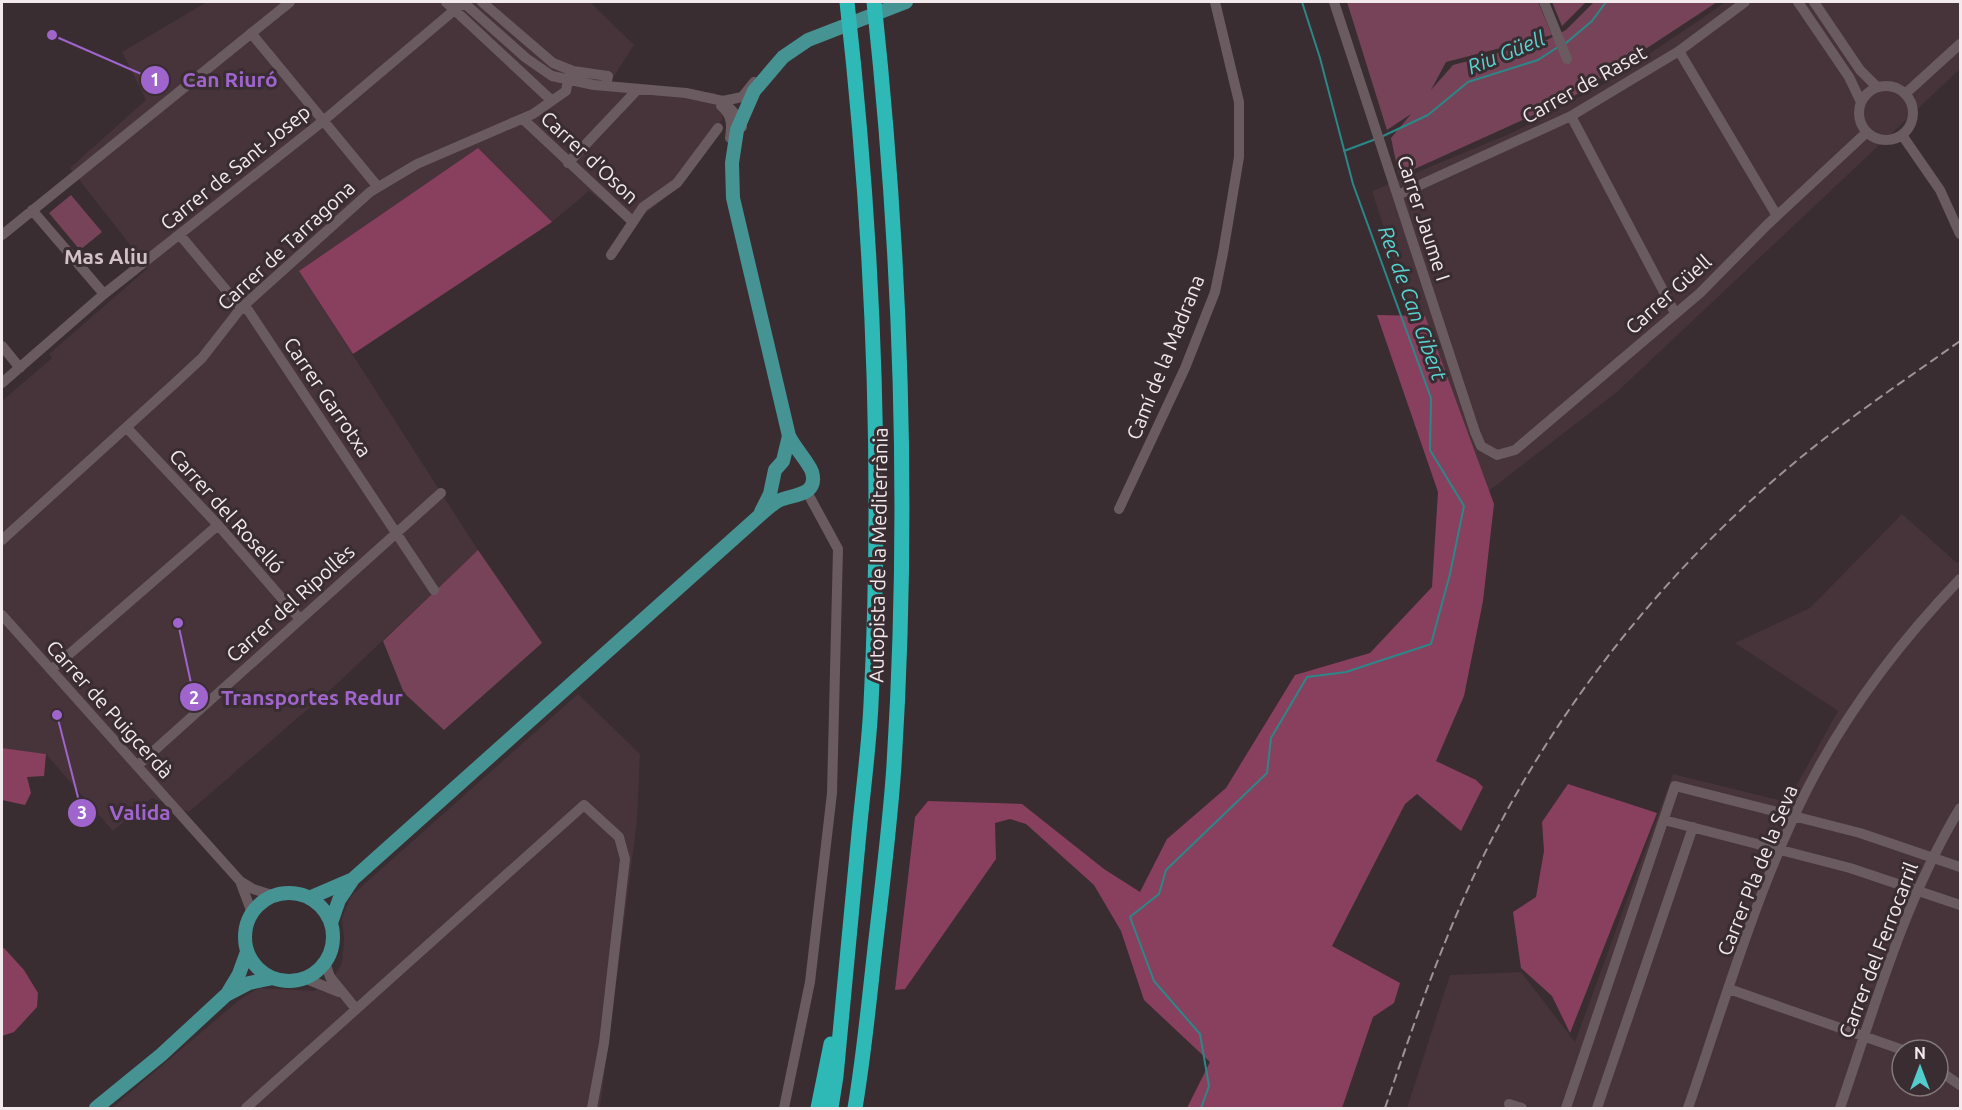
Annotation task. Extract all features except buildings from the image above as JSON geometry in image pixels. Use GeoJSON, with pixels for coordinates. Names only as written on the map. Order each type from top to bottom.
{"type":"FeatureCollection","features":[{"type":"Feature","properties":{"kind":"highway","name":"Autopista de la Mediterrània"},"geometry":{"type":"LineString","coordinates":[[831,1108],[843,1010],[871,707],[876,488],[866,216],[847,2]]}},
{"type":"Feature","properties":{"kind":"highway","name":"Autopista de la Mediterrània"},"geometry":{"type":"LineString","coordinates":[[855,1108],[894,766],[901,569],[902,484],[896,299],[888,156],[874,2]]}},
{"type":"Feature","properties":{"kind":"highway"},"geometry":{"type":"LineString","coordinates":[[818,1108],[830,1047],[843,1010]]}},
{"type":"Feature","properties":{"kind":"highway"},"geometry":{"type":"LineString","coordinates":[[858,1091],[863,1108]]}},
{"type":"Feature","properties":{"kind":"main road"},"geometry":{"type":"LineString","coordinates":[[247,952],[257,968],[273,978],[285,981],[304,978],[326,962],[333,940],[331,923],[339,900],[353,879],[775,502],[788,497],[798,497],[807,492],[812,483],[812,473],[789,436],[732,189],[733,146],[740,119],[773,66],[800,44],[904,3]]}},
{"type":"Feature","properties":{"kind":"main road"},"geometry":{"type":"LineString","coordinates":[[740,217],[740,174],[747,128],[763,92],[788,62],[825,33]]}},
{"type":"Feature","properties":{"kind":"main road"},"geometry":{"type":"LineString","coordinates":[[759,516],[774,481],[775,470],[783,461],[789,436]]}},
{"type":"Feature","properties":{"kind":"main road"},"geometry":{"type":"LineString","coordinates":[[783,461],[793,458],[804,462]]}},
{"type":"Feature","properties":{"kind":"main road"},"geometry":{"type":"LineString","coordinates":[[774,481],[778,491],[788,497]]}},
{"type":"Feature","properties":{"kind":"main road"},"geometry":{"type":"LineString","coordinates":[[309,898],[353,879]]}},
{"type":"Feature","properties":{"kind":"main road"},"geometry":{"type":"LineString","coordinates":[[226,996],[239,974],[247,952],[245,932],[252,913],[258,906],[275,896],[287,894],[309,898],[318,904],[331,923]]}},
{"type":"Feature","properties":{"kind":"main road"},"geometry":{"type":"LineString","coordinates":[[96,1108],[161,1055],[226,996],[249,983],[273,978]]}},
{"type":"Feature","properties":{"kind":"street"},"geometry":{"type":"LineString","coordinates":[[2,235],[290,2]]}},
{"type":"Feature","properties":{"kind":"street"},"geometry":{"type":"LineString","coordinates":[[446,2],[461,5],[526,58],[552,76],[586,84],[686,93],[723,101],[742,97],[769,64],[786,50],[800,44]]}},
{"type":"Feature","properties":{"kind":"street"},"geometry":{"type":"LineString","coordinates":[[482,2],[568,81]]}},
{"type":"Feature","properties":{"kind":"street","name":"Camí de la Madrana"},"geometry":{"type":"LineString","coordinates":[[1119,509],[1185,368],[1215,292],[1221,263],[1239,157],[1240,123],[1235,76],[1215,2]]}},
{"type":"Feature","properties":{"kind":"street","name":"Carrer Jaume I"},"geometry":{"type":"LineString","coordinates":[[1334,2],[1481,446]]}},
{"type":"Feature","properties":{"kind":"street"},"geometry":{"type":"LineString","coordinates":[[1544,2],[1567,59]]}},
{"type":"Feature","properties":{"kind":"street","name":"Carrer de Raset"},"geometry":{"type":"LineString","coordinates":[[1398,195],[1571,116],[1679,51],[1745,2]]}},
{"type":"Feature","properties":{"kind":"street"},"geometry":{"type":"LineString","coordinates":[[1798,2],[1850,77],[1862,102]]}},
{"type":"Feature","properties":{"kind":"street"},"geometry":{"type":"LineString","coordinates":[[1814,2],[1860,70],[1877,87]]}},
{"type":"Feature","properties":{"kind":"street"},"geometry":{"type":"LineString","coordinates":[[461,5],[551,100]]}},
{"type":"Feature","properties":{"kind":"street","name":"Carrer de Sant Josep"},"geometry":{"type":"LineString","coordinates":[[2,383],[104,294],[323,121],[461,5]]}},
{"type":"Feature","properties":{"kind":"street"},"geometry":{"type":"LineString","coordinates":[[251,33],[378,187]]}},
{"type":"Feature","properties":{"kind":"street"},"geometry":{"type":"LineString","coordinates":[[1905,94],[1960,44]]}},
{"type":"Feature","properties":{"kind":"street"},"geometry":{"type":"LineString","coordinates":[[1679,51],[1777,216]]}},
{"type":"Feature","properties":{"kind":"street"},"geometry":{"type":"LineString","coordinates":[[551,100],[552,76]]}},
{"type":"Feature","properties":{"kind":"street"},"geometry":{"type":"LineString","coordinates":[[568,81],[608,76],[606,86]]}},
{"type":"Feature","properties":{"kind":"street","name":"Carrer de Tarragona"},"geometry":{"type":"LineString","coordinates":[[2,540],[202,358],[241,308],[378,187],[417,164],[523,119],[551,100],[568,81]]}},
{"type":"Feature","properties":{"kind":"street"},"geometry":{"type":"LineString","coordinates":[[1889,86],[1905,94],[1912,106],[1913,117],[1910,126],[1902,135],[1882,140],[1867,132],[1860,120],[1862,102],[1866,94],[1877,87],[1889,86]]}},
{"type":"Feature","properties":{"kind":"street"},"geometry":{"type":"LineString","coordinates":[[568,163],[638,89]]}},
{"type":"Feature","properties":{"kind":"street"},"geometry":{"type":"LineString","coordinates":[[711,99],[725,109],[732,124],[728,166],[732,189]]}},
{"type":"Feature","properties":{"kind":"street"},"geometry":{"type":"LineString","coordinates":[[723,101],[740,119],[742,126],[736,163],[740,174]]}},
{"type":"Feature","properties":{"kind":"street"},"geometry":{"type":"LineString","coordinates":[[1571,116],[1675,313]]}},
{"type":"Feature","properties":{"kind":"street","name":"Carrer d'Oson"},"geometry":{"type":"LineString","coordinates":[[523,119],[632,221]]}},
{"type":"Feature","properties":{"kind":"street"},"geometry":{"type":"LineString","coordinates":[[611,255],[643,207],[677,183],[718,128]]}},
{"type":"Feature","properties":{"kind":"street","name":"Carrer Güell"},"geometry":{"type":"LineString","coordinates":[[1481,446],[1497,455],[1515,450],[1700,293],[1777,216],[1867,132]]}},
{"type":"Feature","properties":{"kind":"street"},"geometry":{"type":"LineString","coordinates":[[1902,135],[1940,190],[1960,234]]}},
{"type":"Feature","properties":{"kind":"street"},"geometry":{"type":"LineString","coordinates":[[32,210],[104,294]]}},
{"type":"Feature","properties":{"kind":"street","name":"Carrer Garrotxa"},"geometry":{"type":"LineString","coordinates":[[180,235],[241,308],[248,310],[434,590]]}},
{"type":"Feature","properties":{"kind":"street"},"geometry":{"type":"LineString","coordinates":[[2,346],[20,368]]}},
{"type":"Feature","properties":{"kind":"street","name":"Carrer del Roselló"},"geometry":{"type":"LineString","coordinates":[[127,428],[218,525],[299,618]]}},
{"type":"Feature","properties":{"kind":"street"},"geometry":{"type":"LineString","coordinates":[[784,1108],[810,982],[832,793],[838,549],[807,492]]}},
{"type":"Feature","properties":{"kind":"street","name":"Carrer del Ripollès"},"geometry":{"type":"LineString","coordinates":[[137,766],[299,618],[441,493]]}},
{"type":"Feature","properties":{"kind":"street"},"geometry":{"type":"LineString","coordinates":[[51,670],[218,525]]}},
{"type":"Feature","properties":{"kind":"street","name":"Carrer Pla de la Seva"},"geometry":{"type":"LineString","coordinates":[[1688,1108],[1780,849],[1816,773],[1868,688],[1936,604],[1960,579]]}},
{"type":"Feature","properties":{"kind":"street","name":"Carrer de Puigcerdà"},"geometry":{"type":"LineString","coordinates":[[2,615],[240,881],[253,889],[275,896]]}},
{"type":"Feature","properties":{"kind":"street"},"geometry":{"type":"LineString","coordinates":[[1566,1108],[1675,786],[1860,833],[1960,867]]}},
{"type":"Feature","properties":{"kind":"street"},"geometry":{"type":"LineString","coordinates":[[246,1108],[584,805],[619,837],[625,859],[604,1043],[592,1108]]}},
{"type":"Feature","properties":{"kind":"street","name":"Carrer del Ferrocarril"},"geometry":{"type":"LineString","coordinates":[[1840,1108],[1917,890],[1932,857],[1960,808]]}},
{"type":"Feature","properties":{"kind":"street"},"geometry":{"type":"LineString","coordinates":[[1664,819],[1850,868],[1960,904]]}},
{"type":"Feature","properties":{"kind":"street"},"geometry":{"type":"LineString","coordinates":[[1597,1108],[1693,827]]}},
{"type":"Feature","properties":{"kind":"street","name":"Carrer de Puigcerdà"},"geometry":{"type":"LineString","coordinates":[[240,881],[252,913]]}},
{"type":"Feature","properties":{"kind":"street"},"geometry":{"type":"LineString","coordinates":[[326,962],[330,977],[356,1009]]}},
{"type":"Feature","properties":{"kind":"street"},"geometry":{"type":"LineString","coordinates":[[304,978],[340,992]]}},
{"type":"Feature","properties":{"kind":"street"},"geometry":{"type":"LineString","coordinates":[[1730,989],[1890,1045]]}},
{"type":"Feature","properties":{"kind":"street"},"geometry":{"type":"LineString","coordinates":[[1509,1104],[1522,1108]]}},
{"type":"Feature","properties":{"kind":"shaded area"},"geometry":{"type":"Polygon","coordinates":[[[207,2],[590,2],[634,45],[611,81],[715,93],[723,118],[673,191],[632,225],[589,191],[552,222],[478,148],[299,271],[478,550],[339,682],[189,812],[152,798],[113,831],[46,754],[2,748],[2,401],[52,358],[49,354],[148,268],[70,168],[146,100],[122,52],[207,2]]]}},
{"type":"Feature","properties":{"kind":"shaded area"},"geometry":{"type":"Polygon","coordinates":[[[1347,2],[1538,2],[1552,35],[1446,62],[1431,90],[1453,65],[1547,40],[1566,30],[1594,2],[1717,2],[1571,98],[1399,176],[1391,138],[1411,114],[1387,130],[1347,2]]]}},
{"type":"Feature","properties":{"kind":"shaded area"},"geometry":{"type":"Polygon","coordinates":[[[1552,2],[1586,2],[1562,26],[1552,2]]]}},
{"type":"Feature","properties":{"kind":"shaded area"},"geometry":{"type":"Polygon","coordinates":[[[1726,2],[1960,2],[1960,69],[1617,392],[1473,503],[1372,191],[1516,131],[1609,81],[1726,2]]]}},
{"type":"Feature","properties":{"kind":"shaded area"},"geometry":{"type":"Polygon","coordinates":[[[478,148],[552,222],[353,354],[299,271],[478,148]]]}},
{"type":"Feature","properties":{"kind":"shaded area"},"geometry":{"type":"Polygon","coordinates":[[[71,195],[102,232],[80,250],[49,213],[71,195]]]}},
{"type":"Feature","properties":{"kind":"shaded area"},"geometry":{"type":"Polygon","coordinates":[[[1377,315],[1425,316],[1494,504],[1483,601],[1464,696],[1436,761],[1476,780],[1483,787],[1461,831],[1417,794],[1405,804],[1332,946],[1400,983],[1394,1003],[1373,1017],[1342,1108],[1187,1108],[1210,1062],[1144,1000],[1121,931],[1094,885],[1026,824],[1010,819],[995,823],[996,859],[905,989],[895,990],[915,817],[928,801],[1022,804],[1104,869],[1140,892],[1167,839],[1226,788],[1295,675],[1370,653],[1432,587],[1438,492],[1377,315]]]}},
{"type":"Feature","properties":{"kind":"shaded area"},"geometry":{"type":"Polygon","coordinates":[[[1902,514],[1957,563],[1960,561],[1960,1108],[1407,1108],[1450,975],[1521,972],[1575,1042],[1673,774],[1787,802],[1838,711],[1735,643],[1810,608],[1902,514]]]}},
{"type":"Feature","properties":{"kind":"shaded area"},"geometry":{"type":"Polygon","coordinates":[[[478,550],[542,643],[444,730],[404,693],[383,641],[478,550]]]}},
{"type":"Feature","properties":{"kind":"shaded area"},"geometry":{"type":"Polygon","coordinates":[[[578,694],[640,754],[637,821],[600,1108],[112,1108],[238,1001],[259,988],[314,991],[338,971],[342,962],[344,939],[342,918],[351,896],[578,694]]]}},
{"type":"Feature","properties":{"kind":"shaded area"},"geometry":{"type":"Polygon","coordinates":[[[2,748],[46,754],[44,776],[27,777],[31,793],[25,805],[2,800],[2,748]]]}},
{"type":"Feature","properties":{"kind":"shaded area"},"geometry":{"type":"Polygon","coordinates":[[[1568,784],[1657,813],[1570,1033],[1552,996],[1521,968],[1513,912],[1536,897],[1544,851],[1542,822],[1568,784]]]}},
{"type":"Feature","properties":{"kind":"shaded area"},"geometry":{"type":"Polygon","coordinates":[[[4,948],[24,970],[38,993],[37,1007],[14,1032],[2,1036],[2,949],[4,948]]]}},
{"type":"Feature","properties":{"kind":"waterway","name":"Rec de Can Gibert"},"geometry":{"type":"LineString","coordinates":[[1201,1108],[1209,1086],[1200,1034],[1154,981],[1130,917],[1159,894],[1166,870],[1267,773],[1271,738],[1307,677],[1346,672],[1431,644],[1450,574],[1464,506],[1430,450],[1431,398],[1353,184],[1320,58],[1302,2]]}},
{"type":"Feature","properties":{"kind":"waterway","name":"Riu Güell"},"geometry":{"type":"LineString","coordinates":[[1566,43],[1592,21],[1606,2]]}},
{"type":"Feature","properties":{"kind":"waterway","name":"Riu Güell"},"geometry":{"type":"LineString","coordinates":[[1381,137],[1428,115],[1468,82],[1538,60],[1558,47]]}},
{"type":"Feature","properties":{"kind":"waterway","name":"Riu Güell"},"geometry":{"type":"LineString","coordinates":[[1344,151],[1376,139]]}},
{"type":"Feature","properties":{"kind":"railway"},"geometry":{"type":"LineString","coordinates":[[1385,1108],[1440,955],[1479,865],[1509,806],[1580,695],[1662,591],[1707,542],[1755,497],[1805,454],[1881,396],[1960,341]]}},
{"type":"Feature","properties":{"kind":"place","name":"Can Riuró"},"geometry":{"type":"Point","coordinates":[52,35]}},
{"type":"Feature","properties":{"kind":"place","name":"Transportes Redur"},"geometry":{"type":"Point","coordinates":[178,623]}},
{"type":"Feature","properties":{"kind":"place","name":"Valida"},"geometry":{"type":"Point","coordinates":[57,715]}},
{"type":"Feature","properties":{"kind":"district","name":"Mas Aliu"},"geometry":{"type":"Point","coordinates":[106,256]}}]}
